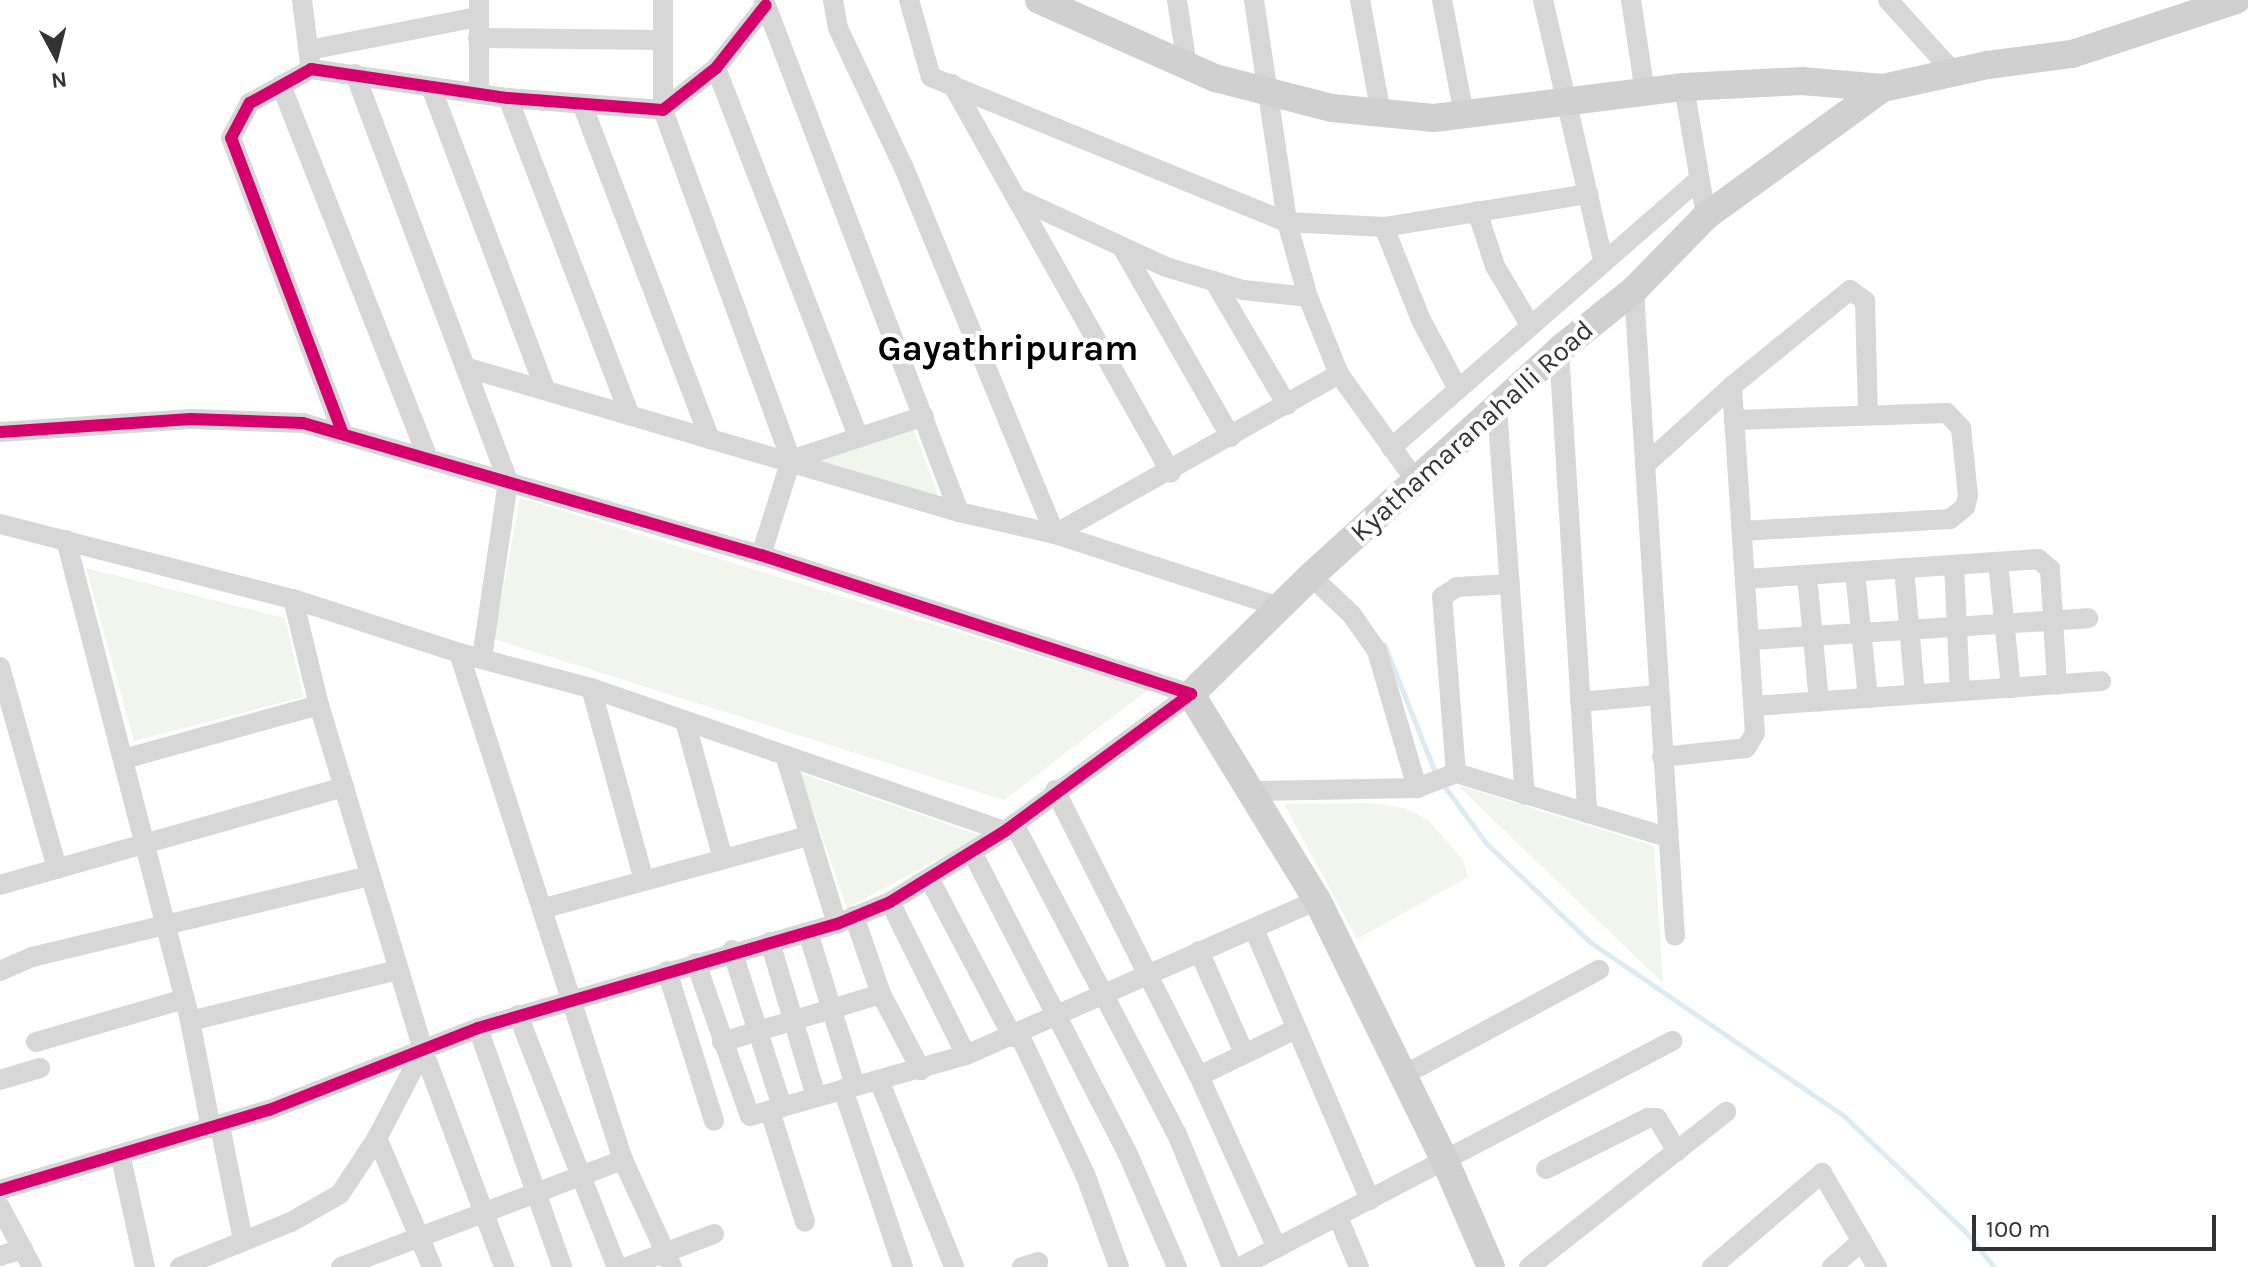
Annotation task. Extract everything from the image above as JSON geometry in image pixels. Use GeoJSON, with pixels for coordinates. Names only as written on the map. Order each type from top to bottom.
{"type":"FeatureCollection","features":[{"type":"Feature","properties":{"kind":"main road"},"geometry":{"type":"LineString","coordinates":[[1039,0],[1068,6],[1187,66],[1332,108],[1434,118],[1684,87],[1802,81],[1883,88]]}},
{"type":"Feature","properties":{"kind":"main road","name":"Kyathamaranahalli Road"},"geometry":{"type":"LineString","coordinates":[[1191,694],[1283,608],[1311,576],[1559,350],[1634,290],[1706,216],[1883,88],[2117,42],[2236,0]]}},
{"type":"Feature","properties":{"kind":"main road","name":"Kyathamaranahalli Road"},"geometry":{"type":"LineString","coordinates":[[1958,73],[1991,77],[2081,68],[2248,13]]}},
{"type":"Feature","properties":{"kind":"main road"},"geometry":{"type":"LineString","coordinates":[[1191,694],[1317,900],[1446,1163],[1491,1267]]}},
{"type":"Feature","properties":{"kind":"street"},"geometry":{"type":"LineString","coordinates":[[302,0],[310,60]]}},
{"type":"Feature","properties":{"kind":"street"},"geometry":{"type":"LineString","coordinates":[[663,0],[663,110],[791,460],[761,555]]}},
{"type":"Feature","properties":{"kind":"street"},"geometry":{"type":"LineString","coordinates":[[833,0],[838,28],[904,168],[1055,534]]}},
{"type":"Feature","properties":{"kind":"street"},"geometry":{"type":"LineString","coordinates":[[909,0],[926,71],[1287,222],[1384,227],[1588,194]]}},
{"type":"Feature","properties":{"kind":"street"},"geometry":{"type":"LineString","coordinates":[[1177,0],[1187,66]]}},
{"type":"Feature","properties":{"kind":"street"},"geometry":{"type":"LineString","coordinates":[[1254,0],[1287,222],[1308,297],[1339,374],[1416,481]]}},
{"type":"Feature","properties":{"kind":"street"},"geometry":{"type":"LineString","coordinates":[[1360,0],[1381,113]]}},
{"type":"Feature","properties":{"kind":"street"},"geometry":{"type":"LineString","coordinates":[[1442,0],[1464,114]]}},
{"type":"Feature","properties":{"kind":"street"},"geometry":{"type":"LineString","coordinates":[[1543,0],[1603,259]]}},
{"type":"Feature","properties":{"kind":"street"},"geometry":{"type":"LineString","coordinates":[[1638,0],[1631,0],[1645,93]]}},
{"type":"Feature","properties":{"kind":"street"},"geometry":{"type":"LineString","coordinates":[[1888,0],[1958,73]]}},
{"type":"Feature","properties":{"kind":"street"},"geometry":{"type":"LineString","coordinates":[[310,60],[355,74],[479,94],[663,110],[716,68],[765,3]]}},
{"type":"Feature","properties":{"kind":"street"},"geometry":{"type":"LineString","coordinates":[[765,3],[959,512]]}},
{"type":"Feature","properties":{"kind":"street"},"geometry":{"type":"LineString","coordinates":[[478,18],[479,94]]}},
{"type":"Feature","properties":{"kind":"street"},"geometry":{"type":"LineString","coordinates":[[343,434],[231,138],[250,103],[281,85],[310,60],[478,18],[663,40]]}},
{"type":"Feature","properties":{"kind":"street"},"geometry":{"type":"LineString","coordinates":[[716,68],[858,436]]}},
{"type":"Feature","properties":{"kind":"street"},"geometry":{"type":"LineString","coordinates":[[355,74],[508,482],[482,659]]}},
{"type":"Feature","properties":{"kind":"street"},"geometry":{"type":"LineString","coordinates":[[952,84],[1171,472]]}},
{"type":"Feature","properties":{"kind":"street"},"geometry":{"type":"LineString","coordinates":[[281,85],[428,459]]}},
{"type":"Feature","properties":{"kind":"street"},"geometry":{"type":"LineString","coordinates":[[431,87],[545,389]]}},
{"type":"Feature","properties":{"kind":"street"},"geometry":{"type":"LineString","coordinates":[[1684,87],[1706,216]]}},
{"type":"Feature","properties":{"kind":"street"},"geometry":{"type":"LineString","coordinates":[[508,98],[630,415]]}},
{"type":"Feature","properties":{"kind":"street"},"geometry":{"type":"LineString","coordinates":[[582,104],[710,439]]}},
{"type":"Feature","properties":{"kind":"street"},"geometry":{"type":"LineString","coordinates":[[1391,448],[1603,259],[1698,180]]}},
{"type":"Feature","properties":{"kind":"street"},"geometry":{"type":"LineString","coordinates":[[1019,199],[1122,247],[1214,281],[1243,290],[1308,297]]}},
{"type":"Feature","properties":{"kind":"street"},"geometry":{"type":"LineString","coordinates":[[1477,211],[1495,266],[1530,325]]}},
{"type":"Feature","properties":{"kind":"street"},"geometry":{"type":"LineString","coordinates":[[1384,227],[1421,320],[1458,389]]}},
{"type":"Feature","properties":{"kind":"street"},"geometry":{"type":"LineString","coordinates":[[1122,247],[1231,437]]}},
{"type":"Feature","properties":{"kind":"street"},"geometry":{"type":"LineString","coordinates":[[1214,281],[1287,405]]}},
{"type":"Feature","properties":{"kind":"street"},"geometry":{"type":"LineString","coordinates":[[1634,290],[1675,936]]}},
{"type":"Feature","properties":{"kind":"street"},"geometry":{"type":"LineString","coordinates":[[1645,465],[1842,292],[1857,291],[1865,301],[1868,415]]}},
{"type":"Feature","properties":{"kind":"street"},"geometry":{"type":"LineString","coordinates":[[1559,350],[1587,813]]}},
{"type":"Feature","properties":{"kind":"street"},"geometry":{"type":"LineString","coordinates":[[465,367],[791,460],[959,512],[1055,534],[1283,608]]}},
{"type":"Feature","properties":{"kind":"street"},"geometry":{"type":"LineString","coordinates":[[1055,534],[1171,472],[1339,374]]}},
{"type":"Feature","properties":{"kind":"street"},"geometry":{"type":"LineString","coordinates":[[1662,757],[1746,748],[1755,733],[1752,640],[1732,386]]}},
{"type":"Feature","properties":{"kind":"street"},"geometry":{"type":"LineString","coordinates":[[1497,407],[1525,795]]}},
{"type":"Feature","properties":{"kind":"street"},"geometry":{"type":"LineString","coordinates":[[1734,420],[1868,415],[1953,416],[1961,428],[1968,496],[1960,513],[1950,519],[1742,531]]}},
{"type":"Feature","properties":{"kind":"street"},"geometry":{"type":"LineString","coordinates":[[791,460],[924,416]]}},
{"type":"Feature","properties":{"kind":"street"},"geometry":{"type":"LineString","coordinates":[[0,432],[191,419],[303,423],[761,555],[1191,694]]}},
{"type":"Feature","properties":{"kind":"street"},"geometry":{"type":"LineString","coordinates":[[0,524],[293,599],[459,653],[591,688],[785,755],[1010,827],[1176,1132],[1232,1267]]}},
{"type":"Feature","properties":{"kind":"street"},"geometry":{"type":"LineString","coordinates":[[66,540],[146,843],[243,1240]]}},
{"type":"Feature","properties":{"kind":"street"},"geometry":{"type":"LineString","coordinates":[[1746,579],[1998,562],[2046,563],[2057,685]]}},
{"type":"Feature","properties":{"kind":"street"},"geometry":{"type":"LineString","coordinates":[[1998,562],[2011,688]]}},
{"type":"Feature","properties":{"kind":"street"},"geometry":{"type":"LineString","coordinates":[[1954,565],[1960,691]]}},
{"type":"Feature","properties":{"kind":"street"},"geometry":{"type":"LineString","coordinates":[[1904,568],[1915,694]]}},
{"type":"Feature","properties":{"kind":"street"},"geometry":{"type":"LineString","coordinates":[[1855,572],[1868,698]]}},
{"type":"Feature","properties":{"kind":"street"},"geometry":{"type":"LineString","coordinates":[[1807,575],[1819,701]]}},
{"type":"Feature","properties":{"kind":"street"},"geometry":{"type":"LineString","coordinates":[[1311,576],[1352,615],[1377,651],[1438,780]]}},
{"type":"Feature","properties":{"kind":"street"},"geometry":{"type":"LineString","coordinates":[[1438,780],[1442,597],[1457,587],[1510,584]]}},
{"type":"Feature","properties":{"kind":"street"},"geometry":{"type":"LineString","coordinates":[[293,599],[319,705],[423,1050],[504,1267]]}},
{"type":"Feature","properties":{"kind":"street"},"geometry":{"type":"LineString","coordinates":[[1752,640],[2088,618]]}},
{"type":"Feature","properties":{"kind":"street"},"geometry":{"type":"LineString","coordinates":[[459,653],[545,908],[570,999],[623,1160],[669,1260]]}},
{"type":"Feature","properties":{"kind":"street"},"geometry":{"type":"LineString","coordinates":[[0,667],[8,729],[57,869]]}},
{"type":"Feature","properties":{"kind":"street"},"geometry":{"type":"LineString","coordinates":[[1754,706],[2101,681]]}},
{"type":"Feature","properties":{"kind":"street"},"geometry":{"type":"LineString","coordinates":[[591,688],[644,881]]}},
{"type":"Feature","properties":{"kind":"street","name":"Kyathamaranahalli Road"},"geometry":{"type":"LineString","coordinates":[[0,1190],[121,1158],[216,1127],[518,1015],[732,950],[808,932],[890,902],[1010,827],[1055,790],[1191,694]]}},
{"type":"Feature","properties":{"kind":"street"},"geometry":{"type":"LineString","coordinates":[[1580,702],[1658,695]]}},
{"type":"Feature","properties":{"kind":"street"},"geometry":{"type":"LineString","coordinates":[[124,759],[319,705]]}},
{"type":"Feature","properties":{"kind":"street"},"geometry":{"type":"LineString","coordinates":[[685,721],[723,859]]}},
{"type":"Feature","properties":{"kind":"street"},"geometry":{"type":"LineString","coordinates":[[785,755],[808,836],[881,994],[921,1070]]}},
{"type":"Feature","properties":{"kind":"street"},"geometry":{"type":"LineString","coordinates":[[1252,791],[1438,780],[1525,795],[1667,837]]}},
{"type":"Feature","properties":{"kind":"street"},"geometry":{"type":"LineString","coordinates":[[0,885],[344,787]]}},
{"type":"Feature","properties":{"kind":"street"},"geometry":{"type":"LineString","coordinates":[[1055,790],[1199,1076],[1277,1248]]}},
{"type":"Feature","properties":{"kind":"street"},"geometry":{"type":"LineString","coordinates":[[545,908],[808,836]]}},
{"type":"Feature","properties":{"kind":"street"},"geometry":{"type":"LineString","coordinates":[[972,852],[1058,1014],[1177,1267]]}},
{"type":"Feature","properties":{"kind":"street"},"geometry":{"type":"LineString","coordinates":[[0,971],[32,957],[370,876]]}},
{"type":"Feature","properties":{"kind":"street"},"geometry":{"type":"LineString","coordinates":[[929,878],[1016,1035],[1085,1174],[1119,1267]]}},
{"type":"Feature","properties":{"kind":"street"},"geometry":{"type":"LineString","coordinates":[[696,963],[746,1114],[776,1109],[966,1055],[1317,900]]}},
{"type":"Feature","properties":{"kind":"street"},"geometry":{"type":"LineString","coordinates":[[890,902],[966,1055]]}},
{"type":"Feature","properties":{"kind":"street"},"geometry":{"type":"LineString","coordinates":[[1254,929],[1370,1200]]}},
{"type":"Feature","properties":{"kind":"street"},"geometry":{"type":"LineString","coordinates":[[808,932],[831,1009],[849,1088],[903,1267]]}},
{"type":"Feature","properties":{"kind":"street"},"geometry":{"type":"LineString","coordinates":[[770,942],[816,1096]]}},
{"type":"Feature","properties":{"kind":"street"},"geometry":{"type":"LineString","coordinates":[[732,950],[805,1222]]}},
{"type":"Feature","properties":{"kind":"street"},"geometry":{"type":"LineString","coordinates":[[1199,951],[1244,1053]]}},
{"type":"Feature","properties":{"kind":"street"},"geometry":{"type":"LineString","coordinates":[[190,1021],[398,970]]}},
{"type":"Feature","properties":{"kind":"street"},"geometry":{"type":"LineString","coordinates":[[1402,1076],[1599,970]]}},
{"type":"Feature","properties":{"kind":"street"},"geometry":{"type":"LineString","coordinates":[[667,971],[714,1121]]}},
{"type":"Feature","properties":{"kind":"street"},"geometry":{"type":"LineString","coordinates":[[722,1042],[881,994]]}},
{"type":"Feature","properties":{"kind":"street"},"geometry":{"type":"LineString","coordinates":[[36,1042],[184,999]]}},
{"type":"Feature","properties":{"kind":"street"},"geometry":{"type":"LineString","coordinates":[[518,1015],[617,1267]]}},
{"type":"Feature","properties":{"kind":"street"},"geometry":{"type":"LineString","coordinates":[[478,1028],[533,1192],[562,1267]]}},
{"type":"Feature","properties":{"kind":"street"},"geometry":{"type":"LineString","coordinates":[[1199,1076],[1296,1029]]}},
{"type":"Feature","properties":{"kind":"street"},"geometry":{"type":"LineString","coordinates":[[1240,1267],[1446,1163],[1672,1041]]}},
{"type":"Feature","properties":{"kind":"street"},"geometry":{"type":"LineString","coordinates":[[180,1267],[340,1194],[377,1138],[423,1050]]}},
{"type":"Feature","properties":{"kind":"street"},"geometry":{"type":"LineString","coordinates":[[0,1080],[40,1068]]}},
{"type":"Feature","properties":{"kind":"street"},"geometry":{"type":"LineString","coordinates":[[879,1080],[954,1267]]}},
{"type":"Feature","properties":{"kind":"street"},"geometry":{"type":"LineString","coordinates":[[1529,1267],[1726,1112]]}},
{"type":"Feature","properties":{"kind":"street"},"geometry":{"type":"LineString","coordinates":[[1546,1169],[1653,1117],[1677,1151]]}},
{"type":"Feature","properties":{"kind":"street"},"geometry":{"type":"LineString","coordinates":[[377,1138],[432,1267]]}},
{"type":"Feature","properties":{"kind":"street"},"geometry":{"type":"LineString","coordinates":[[121,1158],[145,1267]]}},
{"type":"Feature","properties":{"kind":"street"},"geometry":{"type":"LineString","coordinates":[[341,1267],[578,1174],[623,1160]]}},
{"type":"Feature","properties":{"kind":"street"},"geometry":{"type":"LineString","coordinates":[[1712,1267],[1822,1173],[1877,1267]]}},
{"type":"Feature","properties":{"kind":"street"},"geometry":{"type":"LineString","coordinates":[[0,1207],[28,1258]]}},
{"type":"Feature","properties":{"kind":"street"},"geometry":{"type":"LineString","coordinates":[[1338,1217],[1359,1267]]}},
{"type":"Feature","properties":{"kind":"street"},"geometry":{"type":"LineString","coordinates":[[627,1267],[669,1260],[714,1234]]}},
{"type":"Feature","properties":{"kind":"street"},"geometry":{"type":"LineString","coordinates":[[1832,1267],[1862,1241]]}},
{"type":"Feature","properties":{"kind":"street"},"geometry":{"type":"LineString","coordinates":[[0,1256],[28,1258]]}},
{"type":"Feature","properties":{"kind":"shaded area"},"geometry":{"type":"Polygon","coordinates":[[[913,427],[938,496],[806,458],[913,427]]]}},
{"type":"Feature","properties":{"kind":"shaded area"},"geometry":{"type":"Polygon","coordinates":[[[520,498],[1148,690],[1004,800],[494,639],[520,498]]]}},
{"type":"Feature","properties":{"kind":"shaded area"},"geometry":{"type":"Polygon","coordinates":[[[86,568],[285,618],[303,697],[134,741],[86,568]]]}},
{"type":"Feature","properties":{"kind":"shaded area"},"geometry":{"type":"Polygon","coordinates":[[[800,773],[981,836],[847,908],[800,773]]]}},
{"type":"Feature","properties":{"kind":"shaded area"},"geometry":{"type":"Polygon","coordinates":[[[1457,785],[1654,846],[1663,983],[1457,785]]]}},
{"type":"Feature","properties":{"kind":"shaded area"},"geometry":{"type":"Polygon","coordinates":[[[1371,803],[1404,808],[1428,820],[1463,860],[1468,877],[1357,939],[1284,804],[1371,803]]]}},
{"type":"Feature","properties":{"kind":"waterway"},"geometry":{"type":"LineString","coordinates":[[1384,644],[1436,775]]}},
{"type":"Feature","properties":{"kind":"waterway"},"geometry":{"type":"LineString","coordinates":[[1442,783],[1486,843],[1590,942],[1844,1116],[1966,1232],[1994,1267]]}},
{"type":"Feature","properties":{"kind":"cycle path"},"geometry":{"type":"LineString","coordinates":[[343,434],[231,138],[250,103],[311,69],[508,98],[663,110],[716,68],[766,5]]}},
{"type":"Feature","properties":{"kind":"cycle path"},"geometry":{"type":"LineString","coordinates":[[0,432],[191,419],[303,423],[761,555],[1191,694]]}},
{"type":"Feature","properties":{"kind":"cycle path"},"geometry":{"type":"LineString","coordinates":[[0,1190],[269,1110],[478,1028],[837,924],[890,902],[1005,831],[1191,694]]}},
{"type":"Feature","properties":{"kind":"district","name":"Gayathripuram"},"geometry":{"type":"Point","coordinates":[1008,349]}}]}
